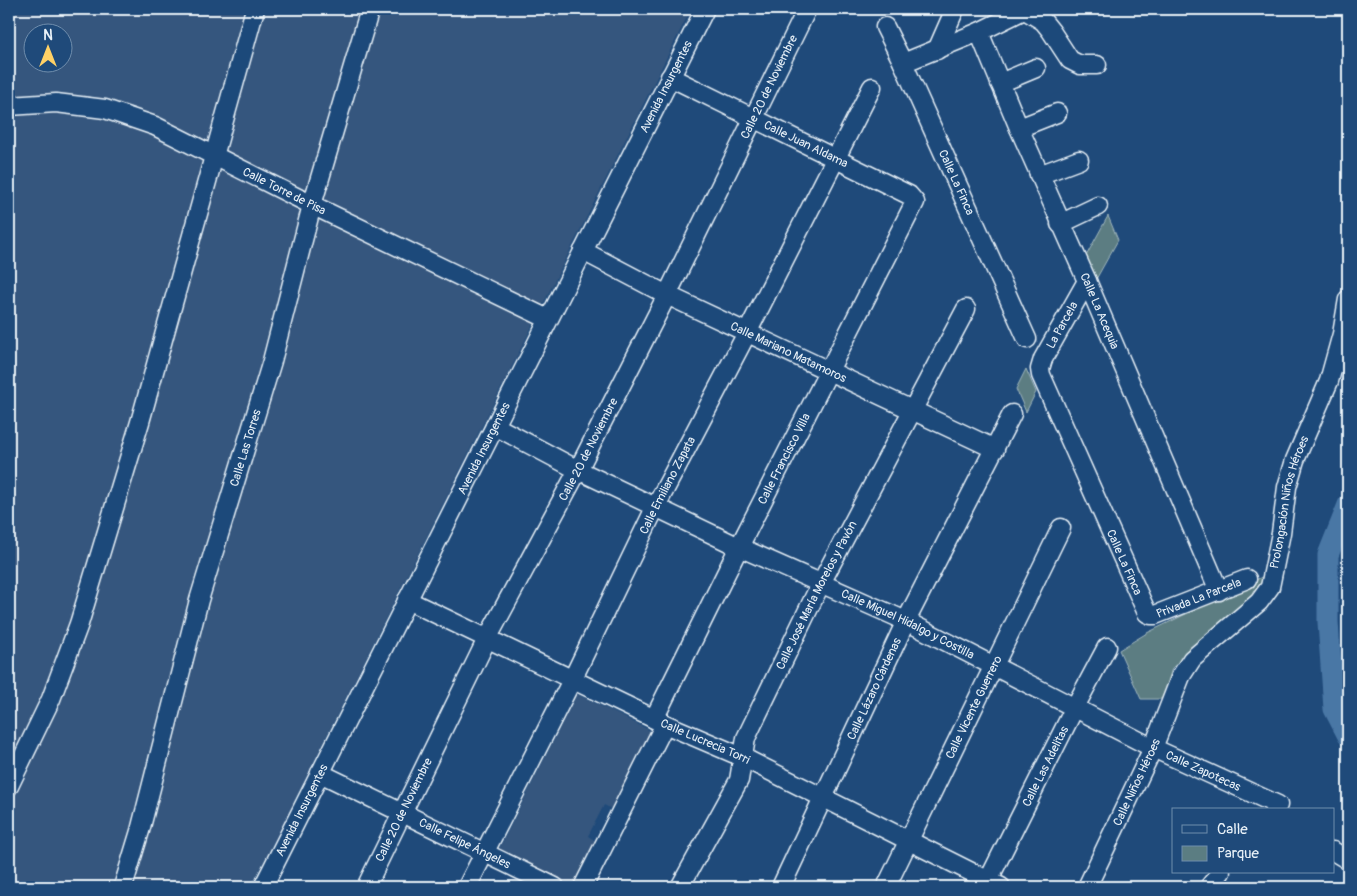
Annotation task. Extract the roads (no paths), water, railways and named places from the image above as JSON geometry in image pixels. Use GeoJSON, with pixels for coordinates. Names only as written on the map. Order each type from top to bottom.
{"type":"FeatureCollection","features":[{"type":"Feature","properties":{"kind":"street"},"geometry":{"type":"LineString","coordinates":[[9,786],[50,699],[79,624],[140,422],[255,9]]}},
{"type":"Feature","properties":{"kind":"street","name":"Calle Las Torres"},"geometry":{"type":"LineString","coordinates":[[123,887],[140,831],[199,600],[272,361],[312,205],[370,9]]}},
{"type":"Feature","properties":{"kind":"street","name":"Avenida Insurgentes"},"geometry":{"type":"LineString","coordinates":[[263,887],[705,9]]}},
{"type":"Feature","properties":{"kind":"street","name":"Calle 20 de Noviembre"},"geometry":{"type":"LineString","coordinates":[[366,887],[487,639],[578,470],[667,295],[807,9]]}},
{"type":"Feature","properties":{"kind":"street"},"geometry":{"type":"LineString","coordinates":[[937,50],[955,9]]}},
{"type":"Feature","properties":{"kind":"street"},"geometry":{"type":"LineString","coordinates":[[904,63],[979,32],[1025,9],[1043,21],[1052,31],[1070,60],[1080,65],[1097,65]]}},
{"type":"Feature","properties":{"kind":"street","name":"Calle La Finca"},"geometry":{"type":"LineString","coordinates":[[885,27],[904,63],[1027,339]]}},
{"type":"Feature","properties":{"kind":"street","name":"Calle La Acequia"},"geometry":{"type":"LineString","coordinates":[[979,32],[1219,591]]}},
{"type":"Feature","properties":{"kind":"street"},"geometry":{"type":"LineString","coordinates":[[1000,83],[1036,68]]}},
{"type":"Feature","properties":{"kind":"street","name":"Calle Juan Aldama"},"geometry":{"type":"LineString","coordinates":[[670,77],[914,199]]}},
{"type":"Feature","properties":{"kind":"street","name":"Calle Emiliano Zapata"},"geometry":{"type":"LineString","coordinates":[[467,887],[572,680],[656,506],[837,159],[872,87]]}},
{"type":"Feature","properties":{"kind":"street","name":"Calle Torre de Pisa"},"geometry":{"type":"LineString","coordinates":[[9,106],[56,103],[105,109],[155,126],[548,320]]}},
{"type":"Feature","properties":{"kind":"street"},"geometry":{"type":"LineString","coordinates":[[1019,128],[1057,113]]}},
{"type":"Feature","properties":{"kind":"street"},"geometry":{"type":"LineString","coordinates":[[1039,175],[1078,160]]}},
{"type":"Feature","properties":{"kind":"street","name":"Calle Francisco Villa"},"geometry":{"type":"LineString","coordinates":[[583,887],[739,547],[914,204],[914,199]]}},
{"type":"Feature","properties":{"kind":"street"},"geometry":{"type":"LineString","coordinates":[[1060,224],[1098,206]]}},
{"type":"Feature","properties":{"kind":"street","name":"Calle Mariano Matamoros"},"geometry":{"type":"LineString","coordinates":[[583,250],[667,295],[995,448]]}},
{"type":"Feature","properties":{"kind":"street","name":"La Parcela"},"geometry":{"type":"LineString","coordinates":[[1040,369],[1043,359],[1086,281]]}},
{"type":"Feature","properties":{"kind":"street","name":"Prolongación Niños Héroes"},"geometry":{"type":"LineString","coordinates":[[1181,676],[1192,659],[1259,602],[1270,587],[1281,533],[1289,478],[1303,437],[1328,380],[1342,334],[1348,299]]}},
{"type":"Feature","properties":{"kind":"street","name":"Calle José María Morelos y Pavón"},"geometry":{"type":"LineString","coordinates":[[680,887],[739,780],[746,738],[821,583],[966,309]]}},
{"type":"Feature","properties":{"kind":"street","name":"Calle La Finca"},"geometry":{"type":"LineString","coordinates":[[1040,369],[1043,382],[1147,613],[1151,616]]}},
{"type":"Feature","properties":{"kind":"street","name":"Calle Lázaro Cárdenas"},"geometry":{"type":"LineString","coordinates":[[781,887],[906,621],[1012,414]]}},
{"type":"Feature","properties":{"kind":"street","name":"Calle Miguel Hidalgo y Costilla"},"geometry":{"type":"LineString","coordinates":[[495,426],[578,470],[739,547],[906,621],[1075,707]]}},
{"type":"Feature","properties":{"kind":"street","name":"Calle Vicente Guerrero"},"geometry":{"type":"LineString","coordinates":[[886,887],[1061,528]]}},
{"type":"Feature","properties":{"kind":"street","name":"Privada La Parcela"},"geometry":{"type":"LineString","coordinates":[[1151,616],[1247,579]]}},
{"type":"Feature","properties":{"kind":"street","name":"Calle Lucrecia Torri"},"geometry":{"type":"LineString","coordinates":[[407,600],[659,722],[742,757],[991,885]]}},
{"type":"Feature","properties":{"kind":"street","name":"Calle Las Adelitas"},"geometry":{"type":"LineString","coordinates":[[991,885],[1075,707],[1107,647]]}},
{"type":"Feature","properties":{"kind":"street","name":"Calle Niños Héroes"},"geometry":{"type":"LineString","coordinates":[[1087,887],[1154,748],[1181,676]]}},
{"type":"Feature","properties":{"kind":"street","name":"Calle Zapotecas"},"geometry":{"type":"LineString","coordinates":[[1075,707],[1154,748],[1276,807]]}},
{"type":"Feature","properties":{"kind":"street","name":"Calle Felipe Ángeles"},"geometry":{"type":"LineString","coordinates":[[320,773],[555,887]]}},
{"type":"Feature","properties":{"kind":"street"},"geometry":{"type":"LineString","coordinates":[[1334,853],[1348,860]]}},
{"type":"Feature","properties":{"kind":"waterway"},"geometry":{"type":"LineString","coordinates":[[1348,505],[1328,555],[1328,622],[1334,709],[1348,736]]}}]}
